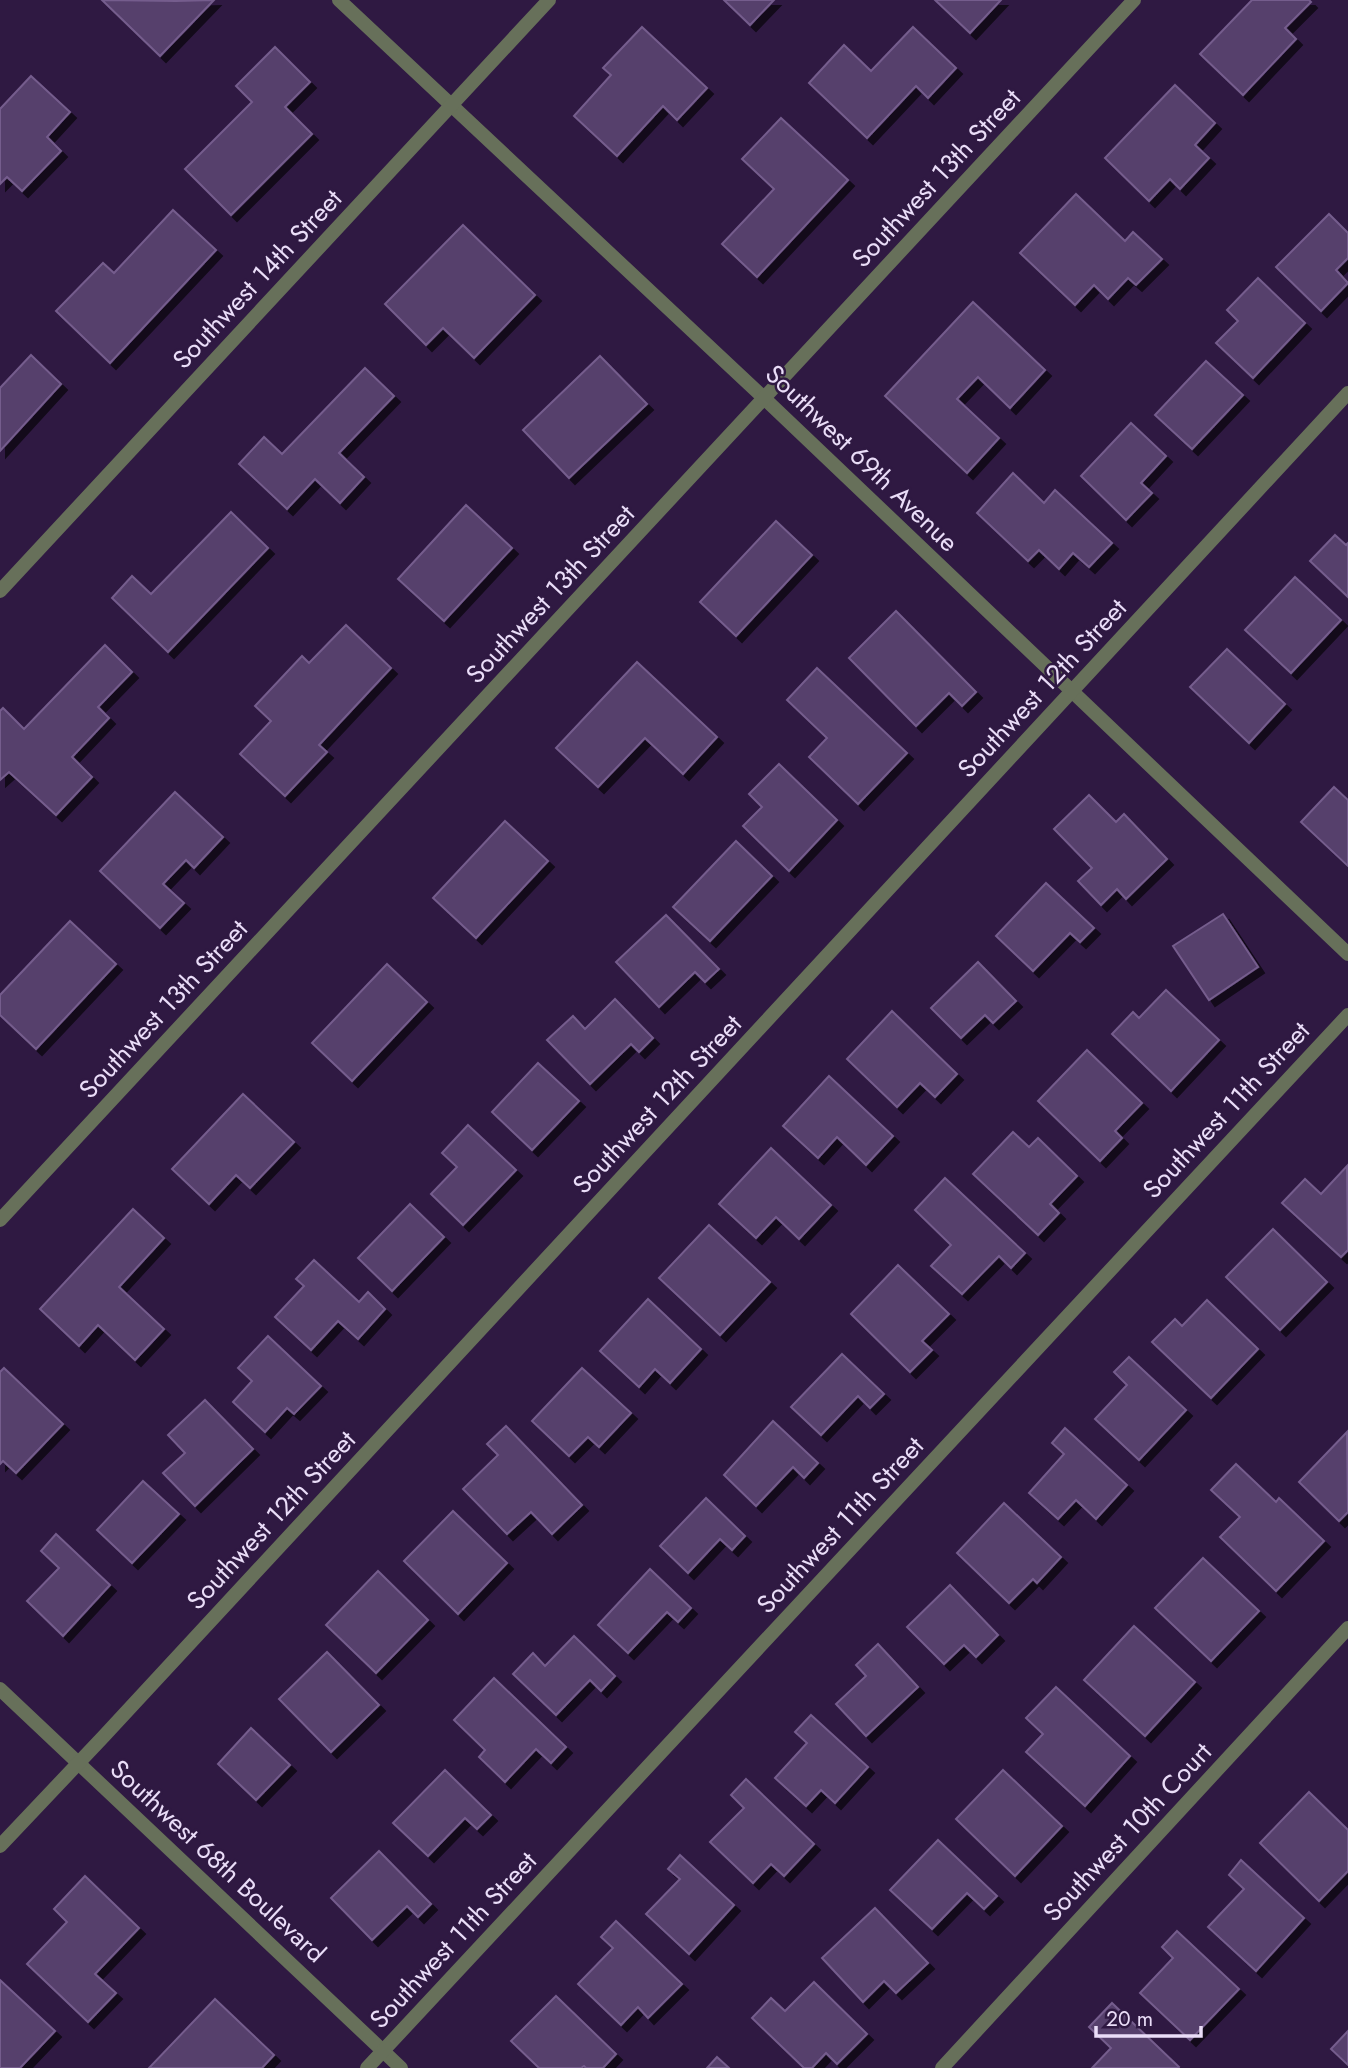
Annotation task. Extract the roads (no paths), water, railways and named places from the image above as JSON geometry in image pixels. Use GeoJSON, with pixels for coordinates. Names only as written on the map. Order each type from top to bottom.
{"type":"FeatureCollection","features":[{"type":"Feature","properties":{"kind":"street","name":"Southwest 69th Avenue"},"geometry":{"type":"LineString","coordinates":[[339,0],[765,399],[1348,954]]}},
{"type":"Feature","properties":{"kind":"street","name":"Southwest 14th Street"},"geometry":{"type":"LineString","coordinates":[[0,591],[548,0]]}},
{"type":"Feature","properties":{"kind":"street","name":"Southwest 13th Street"},"geometry":{"type":"LineString","coordinates":[[0,1220],[1134,0]]}},
{"type":"Feature","properties":{"kind":"street","name":"Southwest 12th Street"},"geometry":{"type":"LineString","coordinates":[[0,1846],[1348,393]]}},
{"type":"Feature","properties":{"kind":"street","name":"Southwest 11th Street"},"geometry":{"type":"LineString","coordinates":[[367,2068],[1348,1015]]}},
{"type":"Feature","properties":{"kind":"street","name":"Southwest 10th Court"},"geometry":{"type":"LineString","coordinates":[[942,2068],[1348,1628]]}},
{"type":"Feature","properties":{"kind":"street","name":"Southwest 68th Boulevard"},"geometry":{"type":"LineString","coordinates":[[0,1689],[401,2068]]}}]}
